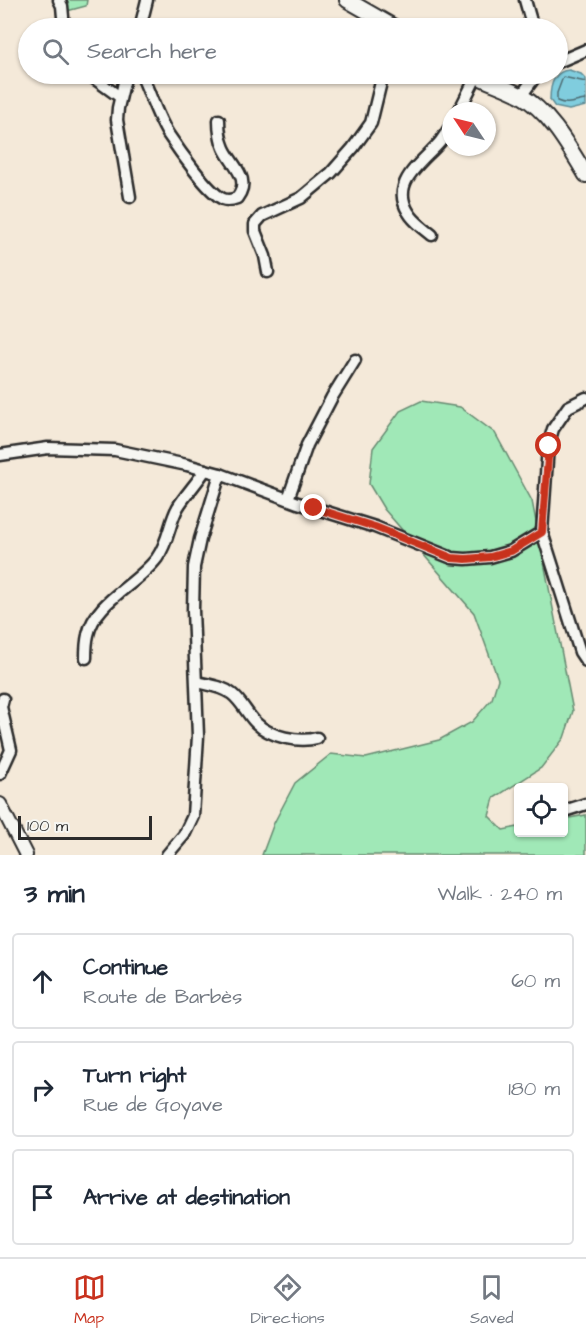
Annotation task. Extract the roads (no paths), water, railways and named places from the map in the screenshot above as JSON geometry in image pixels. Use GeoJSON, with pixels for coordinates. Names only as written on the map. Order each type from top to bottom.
{"type":"FeatureCollection","features":[{"type":"Feature","properties":{"kind":"main road"},"geometry":{"type":"LineString","coordinates":[[347,0],[378,18]]}},
{"type":"Feature","properties":{"kind":"main road"},"geometry":{"type":"LineString","coordinates":[[496,84],[521,96],[536,107],[551,123],[586,175]]}},
{"type":"Feature","properties":{"kind":"street"},"geometry":{"type":"LineString","coordinates":[[59,0],[63,18]]}},
{"type":"Feature","properties":{"kind":"street"},"geometry":{"type":"LineString","coordinates":[[142,18],[147,0]]}},
{"type":"Feature","properties":{"kind":"street"},"geometry":{"type":"LineString","coordinates":[[525,0],[530,18]]}},
{"type":"Feature","properties":{"kind":"street"},"geometry":{"type":"LineString","coordinates":[[568,58],[586,50]]}},
{"type":"Feature","properties":{"kind":"street"},"geometry":{"type":"LineString","coordinates":[[102,84],[120,97]]}},
{"type":"Feature","properties":{"kind":"street"},"geometry":{"type":"LineString","coordinates":[[123,84],[117,120],[130,197]]}},
{"type":"Feature","properties":{"kind":"street"},"geometry":{"type":"LineString","coordinates":[[145,84],[167,132],[191,166],[213,191],[223,199],[230,201],[237,198],[243,186],[242,178],[224,149],[219,120]]}},
{"type":"Feature","properties":{"kind":"street"},"geometry":{"type":"LineString","coordinates":[[268,272],[265,256],[255,231],[255,224],[262,216],[301,198],[331,173],[371,123],[381,84]]}},
{"type":"Feature","properties":{"kind":"street"},"geometry":{"type":"LineString","coordinates":[[463,102],[471,84]]}},
{"type":"Feature","properties":{"kind":"street"},"geometry":{"type":"LineString","coordinates":[[521,96],[530,84]]}},
{"type":"Feature","properties":{"kind":"street"},"geometry":{"type":"LineString","coordinates":[[432,235],[409,214],[402,198],[404,183],[415,167],[442,140]]}},
{"type":"Feature","properties":{"kind":"street"},"geometry":{"type":"LineString","coordinates":[[288,499],[307,445],[332,397],[355,360]]}},
{"type":"Feature","properties":{"kind":"street"},"geometry":{"type":"LineString","coordinates":[[586,398],[568,407],[553,429],[549,446],[542,532],[580,652],[586,661]]}},
{"type":"Feature","properties":{"kind":"street"},"geometry":{"type":"LineString","coordinates":[[0,455],[48,448],[115,450],[206,470],[375,527],[452,558],[490,557],[511,551],[542,532]]}},
{"type":"Feature","properties":{"kind":"street"},"geometry":{"type":"LineString","coordinates":[[86,658],[88,635],[97,615],[103,606],[150,567],[164,547],[177,508],[206,470]]}},
{"type":"Feature","properties":{"kind":"street"},"geometry":{"type":"LineString","coordinates":[[167,855],[184,835],[193,816],[198,736],[193,610],[194,567],[220,474]]}},
{"type":"Feature","properties":{"kind":"street"},"geometry":{"type":"LineString","coordinates":[[197,682],[221,687],[232,694],[256,723],[265,730],[298,740],[307,741],[317,738]]}},
{"type":"Feature","properties":{"kind":"street"},"geometry":{"type":"LineString","coordinates":[[0,774],[11,750],[1,707],[3,699]]}},
{"type":"Feature","properties":{"kind":"street"},"geometry":{"type":"LineString","coordinates":[[0,804],[26,855]]}},
{"type":"Feature","properties":{"kind":"street"},"geometry":{"type":"LineString","coordinates":[[568,810],[586,804]]}},
{"type":"Feature","properties":{"kind":"water"},"geometry":{"type":"Polygon","coordinates":[[[568,70],[581,74],[586,79],[586,106],[569,110],[555,107],[550,100],[552,84],[568,84],[568,70]]]}}]}
